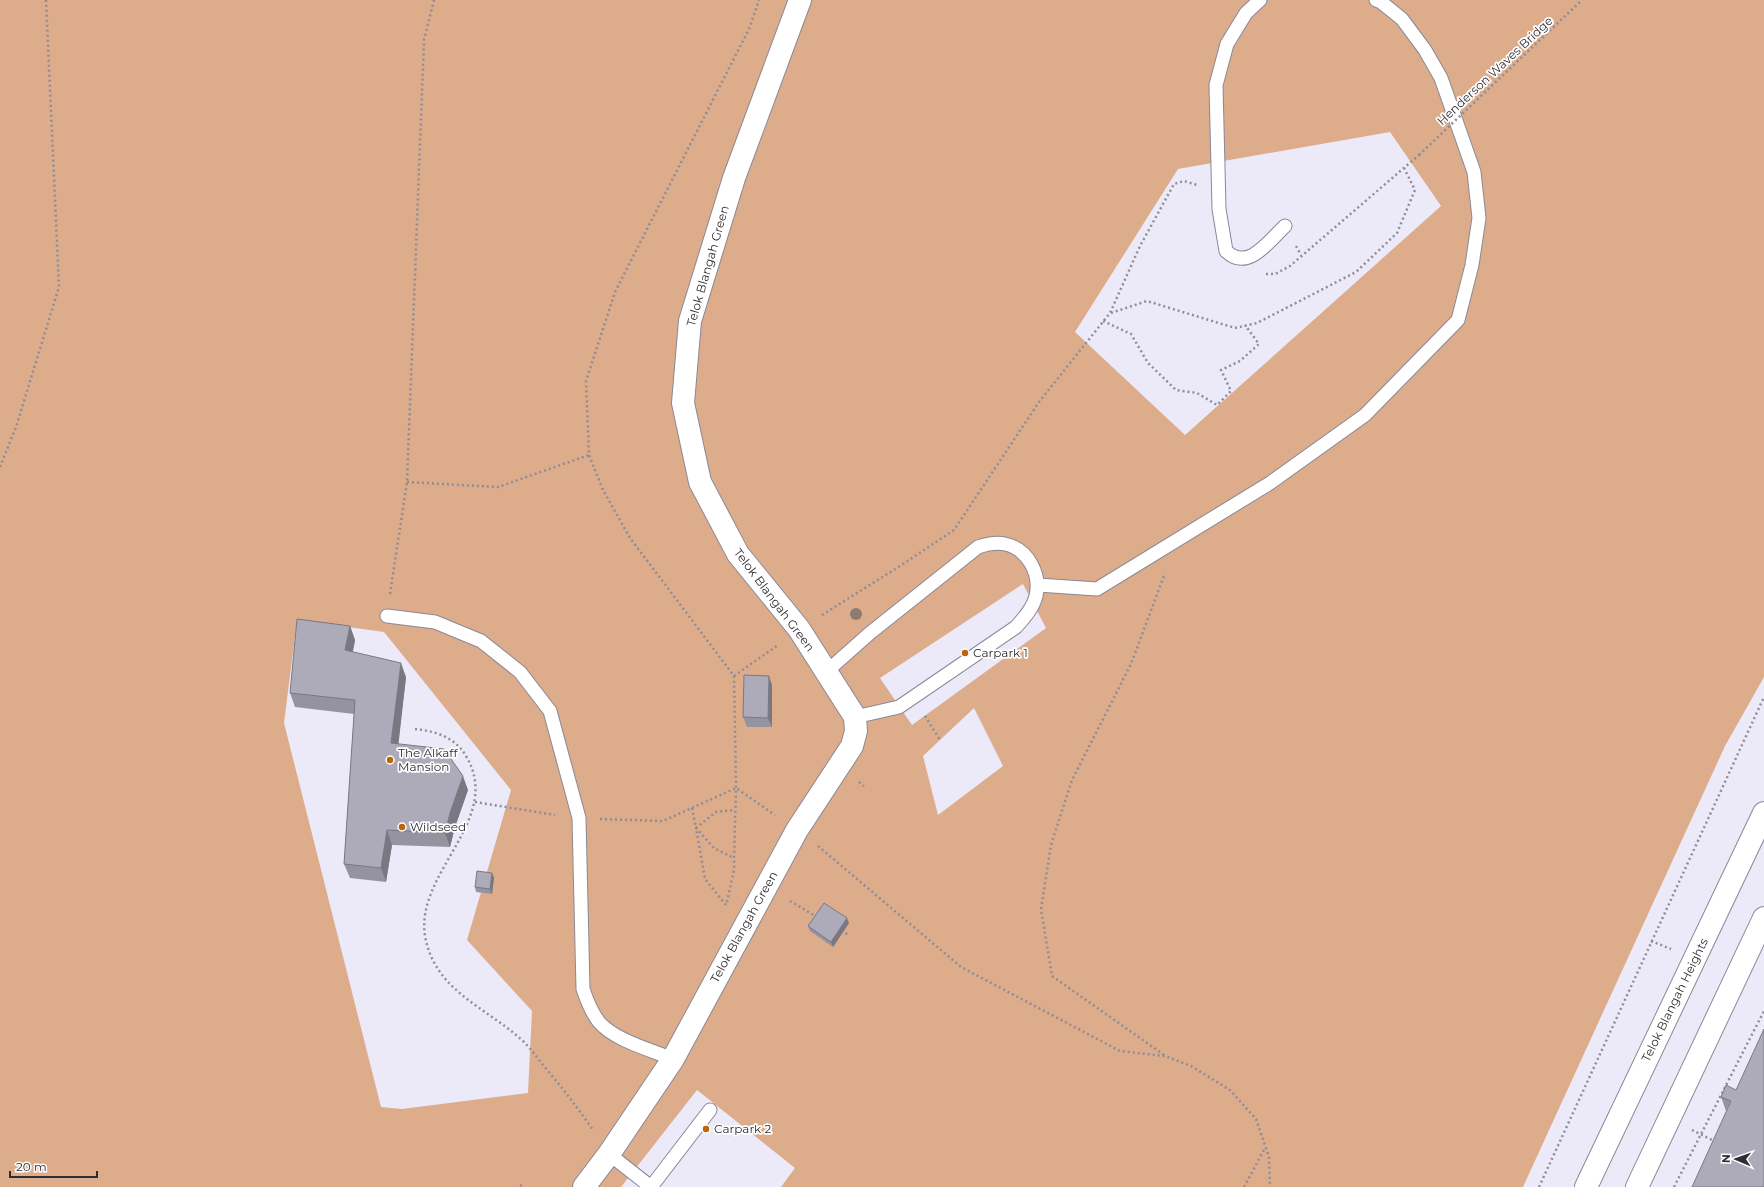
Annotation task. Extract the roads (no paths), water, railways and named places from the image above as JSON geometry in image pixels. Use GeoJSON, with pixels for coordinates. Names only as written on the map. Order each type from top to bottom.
{"type":"FeatureCollection","features":[{"type":"Feature","properties":{"kind":"street","name":"Telok Blangah Green"},"geometry":{"type":"LineString","coordinates":[[584,1187],[609,1154],[673,1059],[797,830],[852,746],[856,731],[855,717],[799,629],[738,554],[700,482],[684,403],[690,322],[734,178],[800,0]]}},
{"type":"Feature","properties":{"kind":"street","name":"Telok Blangah Heights"},"geometry":{"type":"LineString","coordinates":[[1586,1187],[1764,813]]}},
{"type":"Feature","properties":{"kind":"street"},"geometry":{"type":"LineString","coordinates":[[1636,1187],[1764,918]]}},
{"type":"Feature","properties":{"kind":"lane"},"geometry":{"type":"LineString","coordinates":[[1260,0],[1246,13],[1228,44],[1216,85],[1219,210],[1226,251],[1234,258],[1240,260],[1252,257],[1285,226]]}},
{"type":"Feature","properties":{"kind":"lane"},"geometry":{"type":"LineString","coordinates":[[1038,585],[1097,589],[1270,483],[1365,415],[1458,320],[1472,265],[1479,218],[1474,172],[1441,78],[1425,50],[1402,19],[1381,2],[1376,0]]}},
{"type":"Feature","properties":{"kind":"lane"},"geometry":{"type":"LineString","coordinates":[[826,672],[870,633],[978,547],[991,543],[1005,544],[1018,549],[1032,565],[1038,585],[1035,598],[1029,612],[1016,627],[900,707],[855,717]]}},
{"type":"Feature","properties":{"kind":"lane"},"geometry":{"type":"LineString","coordinates":[[386,616],[435,622],[481,641],[520,672],[550,711],[579,818],[583,989],[589,1007],[599,1023],[614,1035],[673,1059]]}},
{"type":"Feature","properties":{"kind":"lane"},"geometry":{"type":"LineString","coordinates":[[609,1154],[651,1187],[710,1110]]}},
{"type":"Feature","properties":{"kind":"place","name":"Carpark 1"},"geometry":{"type":"Point","coordinates":[965,653]}},
{"type":"Feature","properties":{"kind":"place","name":"The Alkaff Mansion"},"geometry":{"type":"Point","coordinates":[390,760]}},
{"type":"Feature","properties":{"kind":"place","name":"Wildseed"},"geometry":{"type":"Point","coordinates":[402,827]}},
{"type":"Feature","properties":{"kind":"place","name":"Carpark 2"},"geometry":{"type":"Point","coordinates":[706,1129]}}]}
